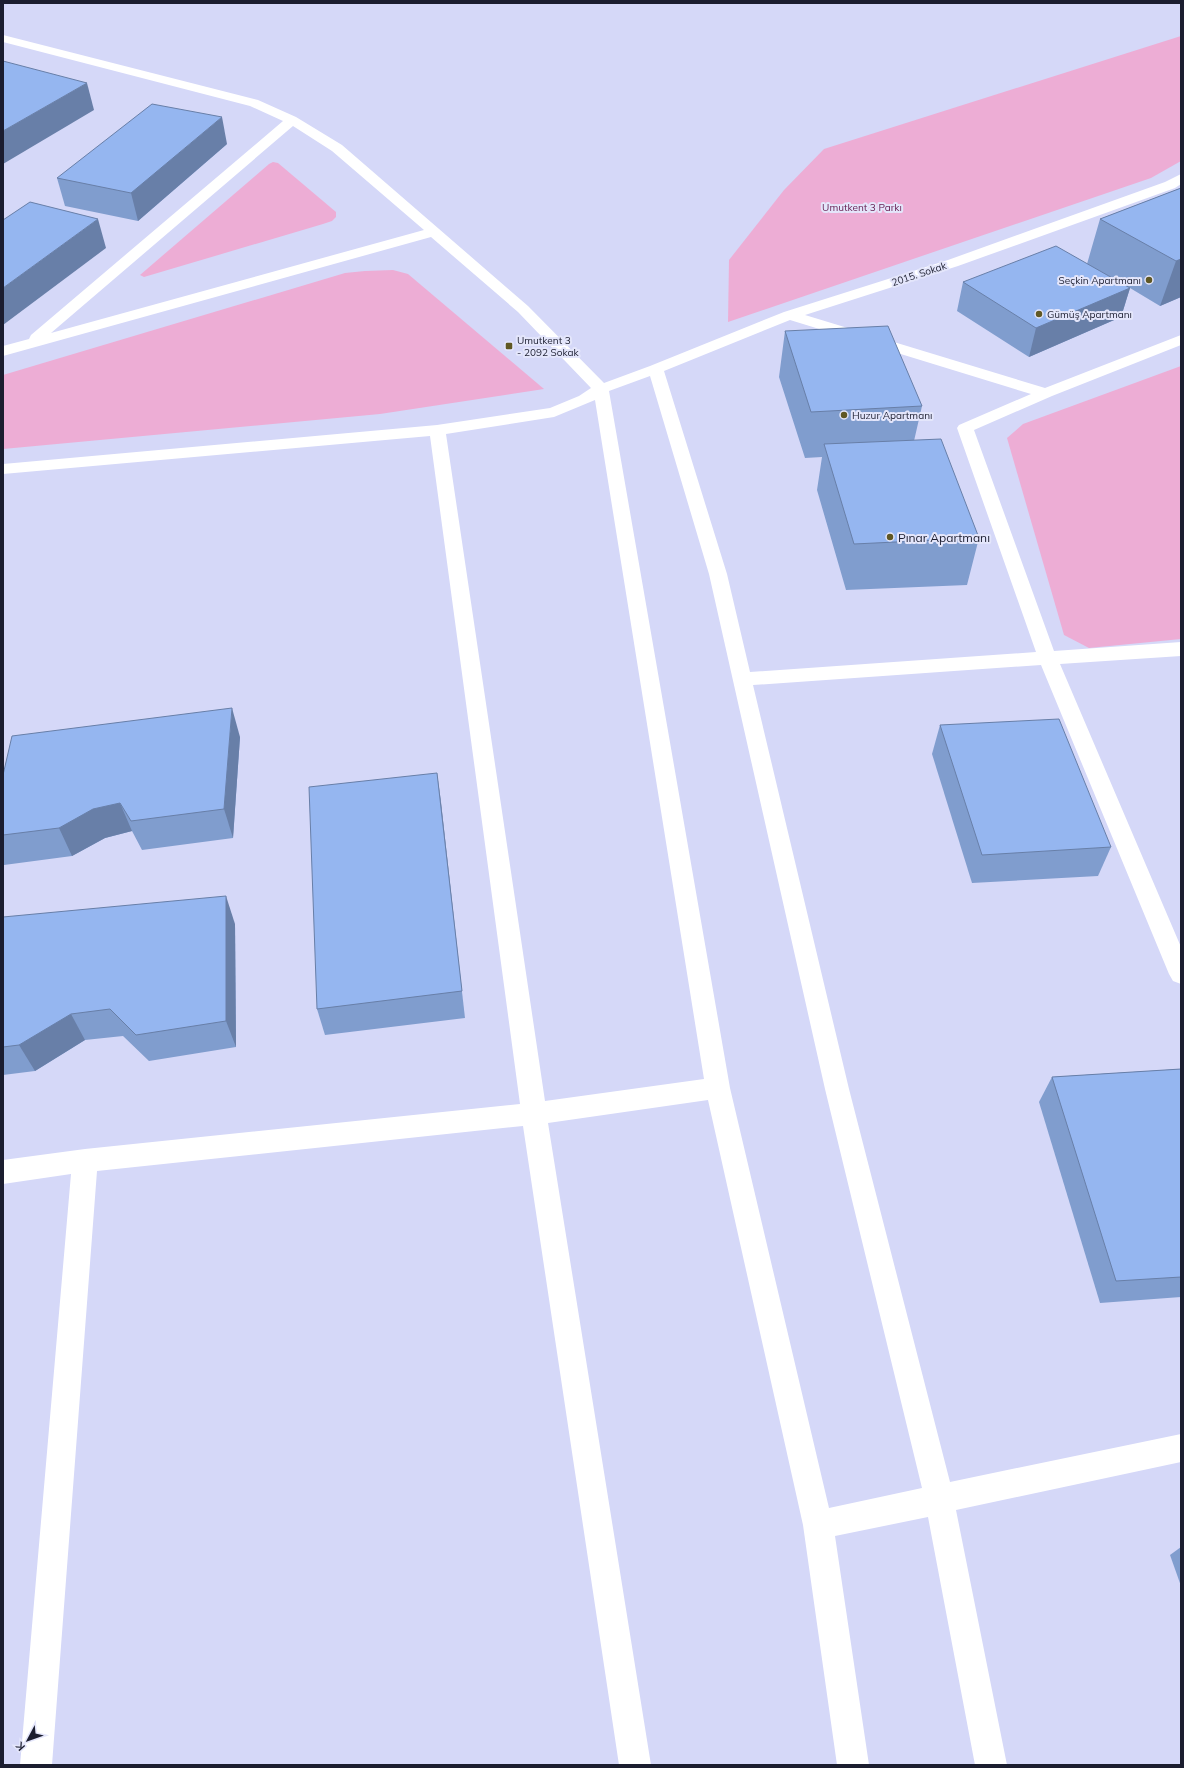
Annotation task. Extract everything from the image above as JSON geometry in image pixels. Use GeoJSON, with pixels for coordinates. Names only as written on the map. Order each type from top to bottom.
{"type":"FeatureCollection","features":[{"type":"Feature","properties":{"kind":"street"},"geometry":{"type":"LineString","coordinates":[[3,38],[254,103],[292,120],[337,148],[523,309],[601,389],[718,1088],[818,1525],[853,1765]]}},
{"type":"Feature","properties":{"kind":"street"},"geometry":{"type":"LineString","coordinates":[[30,342],[292,120]]}},
{"type":"Feature","properties":{"kind":"street","name":"2015. Sokak"},"geometry":{"type":"LineString","coordinates":[[3,469],[437,430],[554,412],[585,399],[601,389],[656,370],[789,315],[960,260],[1170,185],[1181,178]]}},
{"type":"Feature","properties":{"kind":"street"},"geometry":{"type":"LineString","coordinates":[[3,351],[30,342],[433,232]]}},
{"type":"Feature","properties":{"kind":"street"},"geometry":{"type":"LineString","coordinates":[[789,315],[1046,393]]}},
{"type":"Feature","properties":{"kind":"street"},"geometry":{"type":"LineString","coordinates":[[1181,340],[1046,393],[965,428],[1047,657],[1181,974]]}},
{"type":"Feature","properties":{"kind":"street"},"geometry":{"type":"LineString","coordinates":[[656,370],[718,574],[837,1089],[938,1498],[991,1765]]}},
{"type":"Feature","properties":{"kind":"street"},"geometry":{"type":"LineString","coordinates":[[437,430],[534,1114],[635,1765]]}},
{"type":"Feature","properties":{"kind":"street"},"geometry":{"type":"LineString","coordinates":[[742,679],[1181,649]]}},
{"type":"Feature","properties":{"kind":"street"},"geometry":{"type":"LineString","coordinates":[[3,1172],[85,1161],[534,1114],[718,1088]]}},
{"type":"Feature","properties":{"kind":"street"},"geometry":{"type":"LineString","coordinates":[[36,1765],[85,1161]]}},
{"type":"Feature","properties":{"kind":"street"},"geometry":{"type":"LineString","coordinates":[[818,1525],[938,1498],[1181,1448]]}},
{"type":"Feature","properties":{"kind":"green space","name":"Umutkent 3 Parkı"},"geometry":{"type":"Polygon","coordinates":[[[1181,36],[1181,161],[1151,178],[728,322],[729,260],[784,190],[824,149],[1181,36]]]}},
{"type":"Feature","properties":{"kind":"green space"},"geometry":{"type":"Polygon","coordinates":[[[273,162],[278,163],[336,212],[336,217],[332,221],[323,224],[144,277],[140,275],[269,164],[273,162]]]}},
{"type":"Feature","properties":{"kind":"green space"},"geometry":{"type":"Polygon","coordinates":[[[393,270],[408,274],[544,389],[380,414],[3,449],[3,375],[345,273],[393,270]]]}},
{"type":"Feature","properties":{"kind":"green space"},"geometry":{"type":"Polygon","coordinates":[[[1181,366],[1181,639],[1089,648],[1064,635],[1007,438],[1023,424],[1181,366]]]}},
{"type":"Feature","properties":{"kind":"building"},"geometry":{"type":"Polygon","coordinates":[[[3,61],[87,83],[3,131],[3,61]]]}},
{"type":"Feature","properties":{"kind":"building"},"geometry":{"type":"Polygon","coordinates":[[[152,104],[222,117],[131,193],[57,178],[152,104]]]}},
{"type":"Feature","properties":{"kind":"building"},"geometry":{"type":"Polygon","coordinates":[[[1181,188],[1181,259],[1176,261],[1100,219],[1181,188]]]}},
{"type":"Feature","properties":{"kind":"building"},"geometry":{"type":"Polygon","coordinates":[[[30,202],[98,219],[3,288],[3,220],[30,202]]]}},
{"type":"Feature","properties":{"kind":"building"},"geometry":{"type":"Polygon","coordinates":[[[1056,246],[1130,288],[1036,328],[963,282],[1056,246]]]}},
{"type":"Feature","properties":{"kind":"building"},"geometry":{"type":"Polygon","coordinates":[[[888,326],[922,406],[811,412],[785,331],[888,326]]]}},
{"type":"Feature","properties":{"kind":"building"},"geometry":{"type":"Polygon","coordinates":[[[941,439],[979,538],[854,544],[824,444],[941,439]]]}},
{"type":"Feature","properties":{"kind":"building"},"geometry":{"type":"Polygon","coordinates":[[[232,708],[224,809],[131,821],[120,803],[93,809],[59,828],[3,835],[3,775],[12,736],[232,708]]]}},
{"type":"Feature","properties":{"kind":"building"},"geometry":{"type":"Polygon","coordinates":[[[1059,719],[1111,847],[982,855],[940,725],[1059,719]]]}},
{"type":"Feature","properties":{"kind":"building"},"geometry":{"type":"Polygon","coordinates":[[[437,773],[462,991],[317,1009],[309,787],[437,773]]]}},
{"type":"Feature","properties":{"kind":"building"},"geometry":{"type":"Polygon","coordinates":[[[226,896],[226,1021],[136,1035],[110,1009],[71,1014],[19,1045],[3,1047],[3,917],[226,896]]]}},
{"type":"Feature","properties":{"kind":"building"},"geometry":{"type":"Polygon","coordinates":[[[1181,1069],[1181,1277],[1116,1281],[1052,1077],[1181,1069]]]}},
{"type":"Feature","properties":{"kind":"place","name":"Seçkin Apartmanı"},"geometry":{"type":"Point","coordinates":[1149,280]}},
{"type":"Feature","properties":{"kind":"place","name":"Gümüş Apartmanı"},"geometry":{"type":"Point","coordinates":[1039,314]}},
{"type":"Feature","properties":{"kind":"place","name":"Umutkent 3 - 2092 Sokak"},"geometry":{"type":"Point","coordinates":[509,346]}},
{"type":"Feature","properties":{"kind":"place","name":"Huzur Apartmanı"},"geometry":{"type":"Point","coordinates":[844,415]}},
{"type":"Feature","properties":{"kind":"place","name":"Pınar Apartmanı"},"geometry":{"type":"Point","coordinates":[890,537]}}]}
